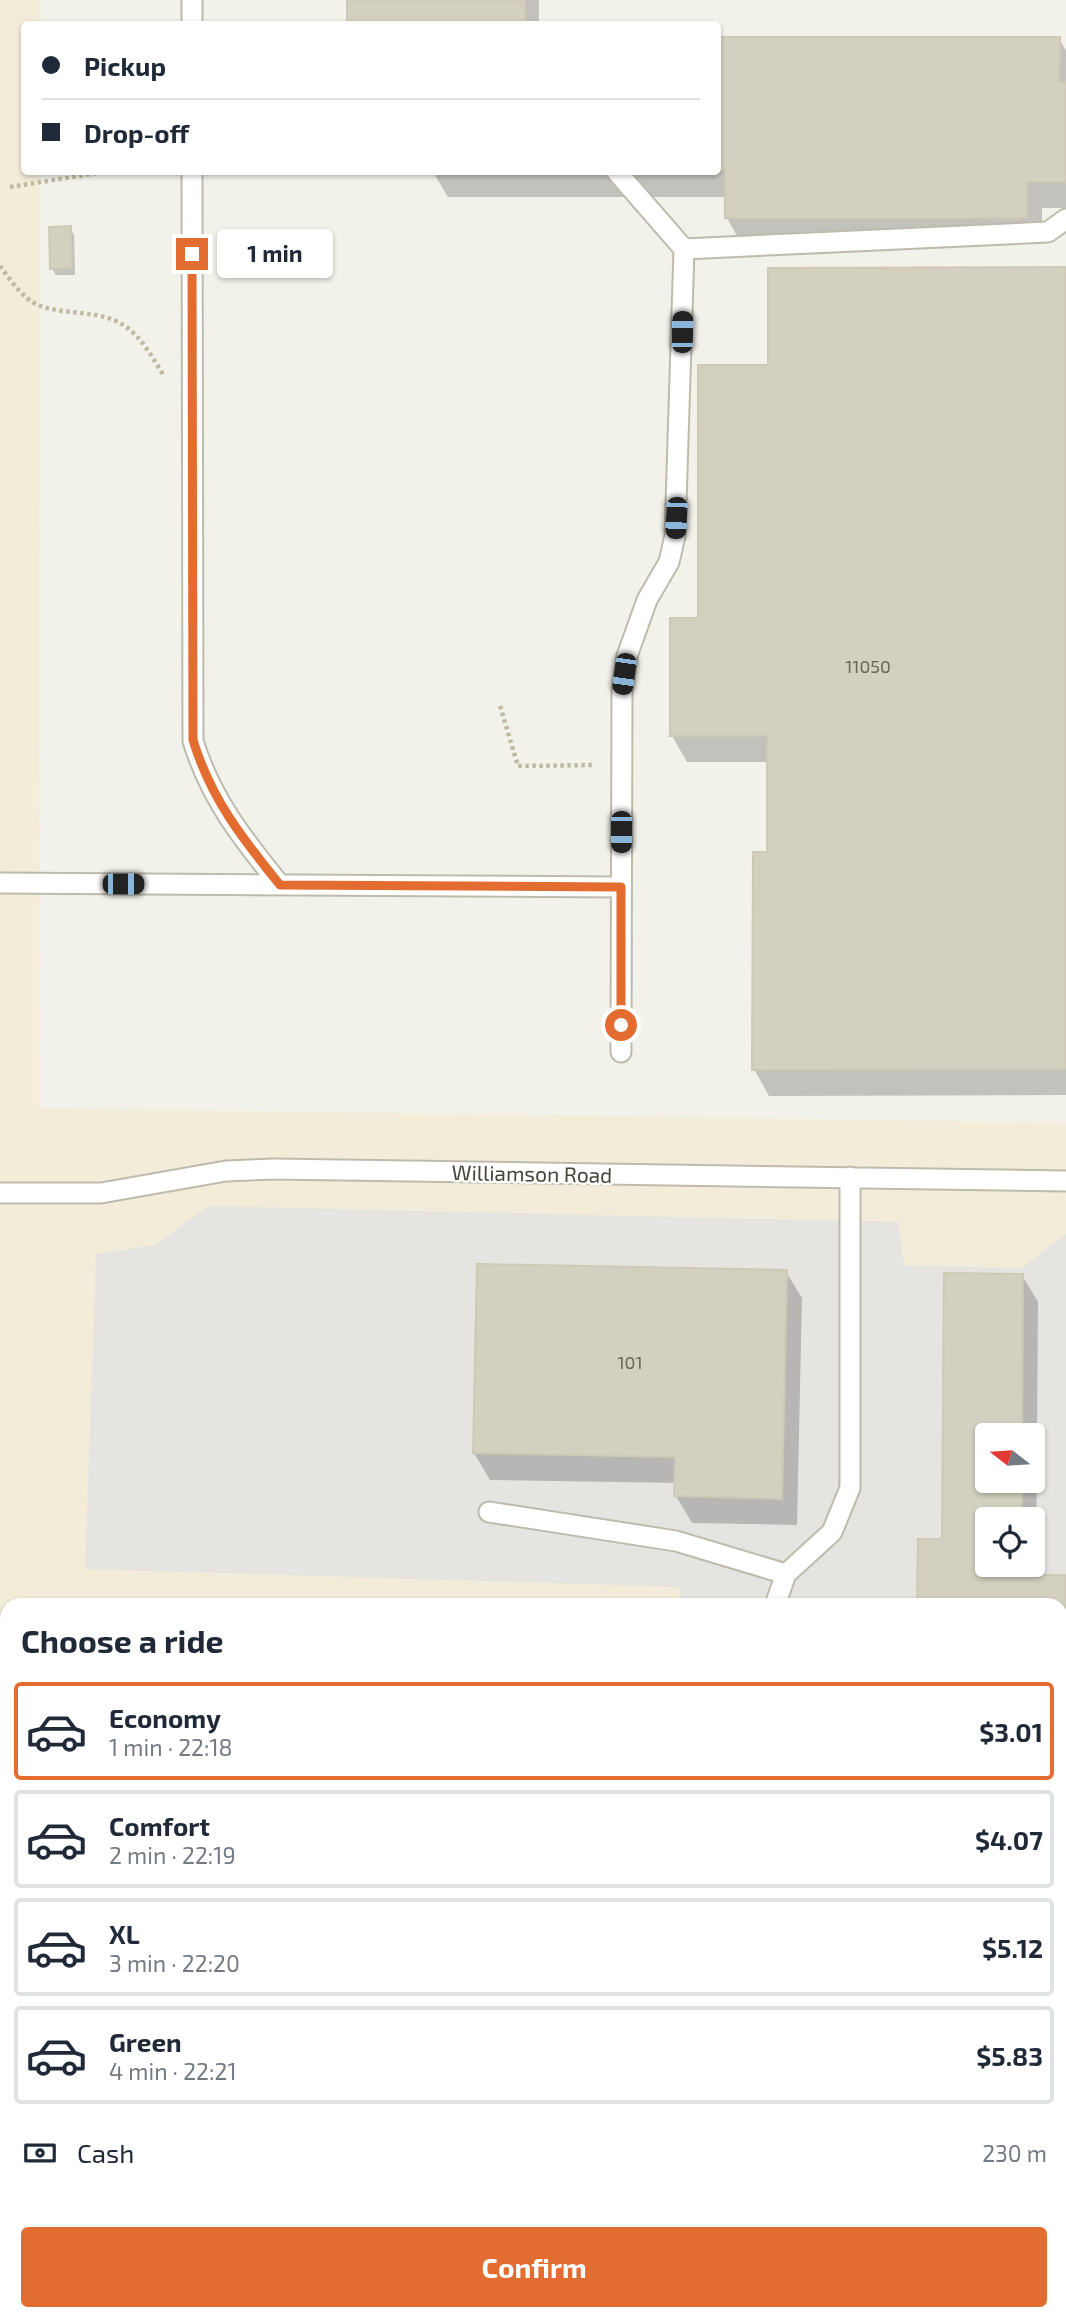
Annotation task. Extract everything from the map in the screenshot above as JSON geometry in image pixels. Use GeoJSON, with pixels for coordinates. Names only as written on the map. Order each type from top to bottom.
{"type":"FeatureCollection","features":[{"type":"Feature","properties":{"kind":"lane"},"geometry":{"type":"LineString","coordinates":[[192,0],[192,21]]}},
{"type":"Feature","properties":{"kind":"lane"},"geometry":{"type":"LineString","coordinates":[[192,175],[193,740],[201,767],[218,803],[239,835],[280,885]]}},
{"type":"Feature","properties":{"kind":"lane"},"geometry":{"type":"LineString","coordinates":[[620,175],[684,249],[675,536],[669,562],[647,600],[627,656],[622,692],[621,1052]]}},
{"type":"Feature","properties":{"kind":"lane"},"geometry":{"type":"LineString","coordinates":[[684,249],[1048,232],[1066,219]]}},
{"type":"Feature","properties":{"kind":"lane"},"geometry":{"type":"LineString","coordinates":[[0,883],[621,887]]}},
{"type":"Feature","properties":{"kind":"lane","name":"Williamson Road"},"geometry":{"type":"LineString","coordinates":[[0,1193],[101,1192],[226,1171],[274,1169],[1066,1181]]}},
{"type":"Feature","properties":{"kind":"lane"},"geometry":{"type":"LineString","coordinates":[[777,1598],[786,1574],[832,1532],[849,1489],[850,1177]]}},
{"type":"Feature","properties":{"kind":"lane"},"geometry":{"type":"LineString","coordinates":[[489,1512],[676,1541],[786,1574]]}},
{"type":"Feature","properties":{"kind":"path"},"geometry":{"type":"LineString","coordinates":[[10,187],[85,175]]}},
{"type":"Feature","properties":{"kind":"path"},"geometry":{"type":"LineString","coordinates":[[0,266],[36,304],[109,319],[139,338],[193,418]]}},
{"type":"Feature","properties":{"kind":"path"},"geometry":{"type":"LineString","coordinates":[[500,706],[518,766],[598,765]]}},
{"type":"Feature","properties":{"kind":"shaded area"},"geometry":{"type":"Polygon","coordinates":[[[0,0],[40,0],[40,21],[21,21],[21,175],[40,175],[39,1108],[1066,1123],[1066,1598],[0,1598],[0,0]]]}},
{"type":"Feature","properties":{"kind":"shaded area"},"geometry":{"type":"Polygon","coordinates":[[[209,1206],[898,1222],[904,1265],[1022,1268],[1066,1234],[1066,1575],[1045,1575],[1045,1507],[1022,1507],[1022,1493],[1045,1493],[1045,1423],[1022,1423],[1023,1274],[944,1274],[942,1539],[918,1540],[917,1598],[680,1598],[679,1587],[85,1569],[96,1254],[155,1245],[209,1206]],[[477,1264],[473,1453],[675,1457],[675,1496],[782,1499],[787,1270],[477,1264]]]}},
{"type":"Feature","properties":{"kind":"building"},"geometry":{"type":"Polygon","coordinates":[[[347,0],[525,0],[525,21],[347,21],[347,0]]]}},
{"type":"Feature","properties":{"kind":"building"},"geometry":{"type":"Polygon","coordinates":[[[721,37],[1060,37],[1059,82],[1066,82],[1066,182],[1027,182],[1027,218],[725,218],[725,171],[721,171],[721,37]]]}},
{"type":"Feature","properties":{"kind":"building"},"geometry":{"type":"Polygon","coordinates":[[[71,226],[72,268],[50,269],[49,227],[71,226]]]}},
{"type":"Feature","properties":{"kind":"building"},"geometry":{"type":"Polygon","coordinates":[[[1066,267],[1066,1069],[752,1070],[753,852],[767,852],[767,736],[670,736],[670,618],[698,618],[698,365],[768,365],[768,268],[1066,267]]]}},
{"type":"Feature","properties":{"kind":"building"},"geometry":{"type":"Polygon","coordinates":[[[477,1264],[787,1270],[782,1499],[674,1496],[675,1457],[473,1453],[477,1264]]]}},
{"type":"Feature","properties":{"kind":"building"},"geometry":{"type":"Polygon","coordinates":[[[944,1273],[1023,1274],[1022,1423],[975,1423],[975,1493],[1022,1493],[1022,1507],[975,1507],[975,1577],[1066,1575],[1066,1598],[917,1598],[918,1539],[942,1539],[944,1273]]]}},
{"type":"Feature","properties":{"kind":"route"},"geometry":{"type":"LineString","coordinates":[[192,254],[193,740],[201,767],[218,803],[239,835],[280,885],[621,887],[621,1025]]}}]}
